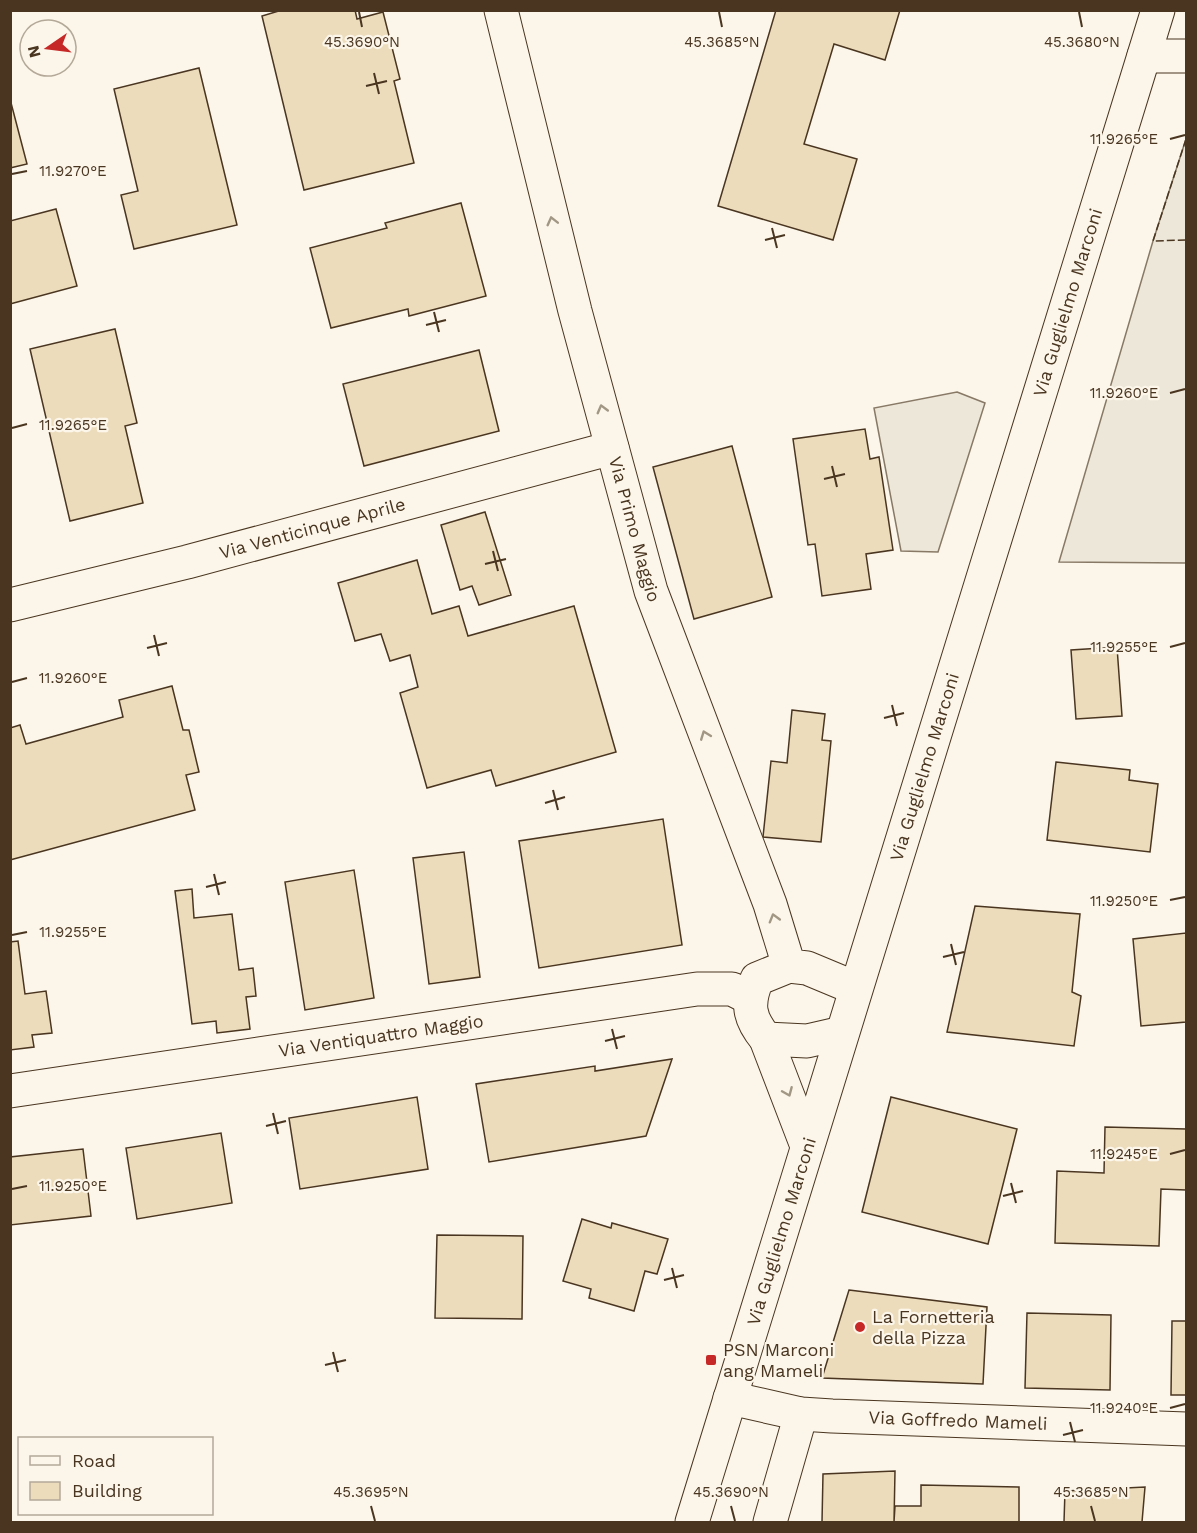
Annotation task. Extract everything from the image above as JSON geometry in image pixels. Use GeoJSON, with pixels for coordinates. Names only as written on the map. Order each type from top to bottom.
{"type":"FeatureCollection","features":[{"type":"Feature","properties":{"kind":"street","name":"Via Primo Maggio"},"geometry":{"type":"LineString","coordinates":[[501,10],[552,218],[651,591],[770,904],[789,966]]}},
{"type":"Feature","properties":{"kind":"street","name":"Via Guglielmo Marconi"},"geometry":{"type":"LineString","coordinates":[[692,1522],[1158,10]]}},
{"type":"Feature","properties":{"kind":"street"},"geometry":{"type":"LineString","coordinates":[[1144,56],[1186,56]]}},
{"type":"Feature","properties":{"kind":"street","name":"Via Venticinque Aprile"},"geometry":{"type":"LineString","coordinates":[[10,604],[210,556],[612,448]]}},
{"type":"Feature","properties":{"kind":"street"},"geometry":{"type":"LineString","coordinates":[[807,1146],[766,1039],[758,1029],[750,1011],[750,998],[757,979],[789,966],[807,968],[855,988]]}},
{"type":"Feature","properties":{"kind":"street","name":"Via Ventiquattro Maggio"},"geometry":{"type":"LineString","coordinates":[[10,1091],[697,989],[732,989],[750,998]]}},
{"type":"Feature","properties":{"kind":"street"},"geometry":{"type":"LineString","coordinates":[[766,1039],[807,1041],[842,1033]]}},
{"type":"Feature","properties":{"kind":"street","name":"Via Goffredo Mameli"},"geometry":{"type":"LineString","coordinates":[[730,1398],[801,1414],[1186,1429]]}},
{"type":"Feature","properties":{"kind":"street"},"geometry":{"type":"LineString","coordinates":[[770,1522],[801,1414]]}},
{"type":"Feature","properties":{"kind":"shaded area"},"geometry":{"type":"Polygon","coordinates":[[[1186,139],[1186,563],[1059,562],[1153,241],[1186,139]]]}},
{"type":"Feature","properties":{"kind":"shaded area"},"geometry":{"type":"Polygon","coordinates":[[[957,392],[985,403],[938,552],[901,551],[874,408],[957,392]]]}},
{"type":"Feature","properties":{"kind":"building"},"geometry":{"type":"Polygon","coordinates":[[[282,10],[355,10],[357,19],[383,12],[400,79],[394,81],[414,163],[304,190],[262,16],[282,10]]]}},
{"type":"Feature","properties":{"kind":"building"},"geometry":{"type":"Polygon","coordinates":[[[776,10],[900,10],[885,60],[834,44],[804,144],[857,159],[833,240],[718,206],[776,10]]]}},
{"type":"Feature","properties":{"kind":"building"},"geometry":{"type":"Polygon","coordinates":[[[199,68],[237,225],[134,249],[121,195],[138,191],[114,89],[199,68]]]}},
{"type":"Feature","properties":{"kind":"building"},"geometry":{"type":"Polygon","coordinates":[[[10,99],[27,164],[10,168],[10,99]]]}},
{"type":"Feature","properties":{"kind":"building"},"geometry":{"type":"Polygon","coordinates":[[[461,203],[486,296],[409,316],[408,309],[331,328],[310,248],[387,228],[385,223],[461,203]]]}},
{"type":"Feature","properties":{"kind":"building"},"geometry":{"type":"Polygon","coordinates":[[[56,209],[77,286],[10,304],[10,221],[56,209]]]}},
{"type":"Feature","properties":{"kind":"building"},"geometry":{"type":"Polygon","coordinates":[[[115,329],[137,423],[125,426],[143,503],[70,521],[30,349],[115,329]]]}},
{"type":"Feature","properties":{"kind":"building"},"geometry":{"type":"Polygon","coordinates":[[[479,350],[499,431],[364,466],[343,384],[479,350]]]}},
{"type":"Feature","properties":{"kind":"building"},"geometry":{"type":"Polygon","coordinates":[[[865,429],[870,459],[879,457],[893,550],[866,554],[871,589],[822,596],[815,544],[808,545],[793,439],[865,429]]]}},
{"type":"Feature","properties":{"kind":"building"},"geometry":{"type":"Polygon","coordinates":[[[732,446],[772,597],[694,619],[653,467],[732,446]]]}},
{"type":"Feature","properties":{"kind":"building"},"geometry":{"type":"Polygon","coordinates":[[[485,512],[511,595],[479,605],[472,586],[460,590],[441,525],[485,512]]]}},
{"type":"Feature","properties":{"kind":"building"},"geometry":{"type":"Polygon","coordinates":[[[417,560],[432,614],[459,606],[468,636],[574,606],[616,752],[496,786],[491,770],[427,788],[400,693],[418,687],[410,655],[390,661],[381,634],[355,641],[338,583],[417,560]]]}},
{"type":"Feature","properties":{"kind":"building"},"geometry":{"type":"Polygon","coordinates":[[[1117,647],[1122,716],[1076,719],[1071,650],[1117,647]]]}},
{"type":"Feature","properties":{"kind":"building"},"geometry":{"type":"Polygon","coordinates":[[[172,686],[183,730],[189,730],[199,772],[186,775],[195,810],[10,860],[10,728],[20,725],[26,744],[123,717],[119,700],[172,686]]]}},
{"type":"Feature","properties":{"kind":"building"},"geometry":{"type":"Polygon","coordinates":[[[792,710],[825,714],[822,740],[831,741],[821,842],[763,837],[771,761],[787,763],[792,710]]]}},
{"type":"Feature","properties":{"kind":"building"},"geometry":{"type":"Polygon","coordinates":[[[1056,762],[1130,770],[1129,780],[1158,784],[1150,852],[1047,840],[1056,762]]]}},
{"type":"Feature","properties":{"kind":"building"},"geometry":{"type":"Polygon","coordinates":[[[663,819],[682,945],[539,968],[519,841],[663,819]]]}},
{"type":"Feature","properties":{"kind":"building"},"geometry":{"type":"Polygon","coordinates":[[[464,852],[480,977],[429,984],[413,858],[464,852]]]}},
{"type":"Feature","properties":{"kind":"building"},"geometry":{"type":"Polygon","coordinates":[[[354,870],[374,998],[305,1010],[285,882],[354,870]]]}},
{"type":"Feature","properties":{"kind":"building"},"geometry":{"type":"Polygon","coordinates":[[[192,889],[194,918],[232,914],[239,970],[253,968],[256,996],[246,997],[250,1029],[217,1033],[216,1021],[192,1024],[175,891],[192,889]]]}},
{"type":"Feature","properties":{"kind":"building"},"geometry":{"type":"Polygon","coordinates":[[[975,906],[1080,914],[1072,992],[1081,996],[1074,1046],[947,1032],[975,906]]]}},
{"type":"Feature","properties":{"kind":"building"},"geometry":{"type":"Polygon","coordinates":[[[1186,933],[1186,1022],[1141,1026],[1133,939],[1186,933]]]}},
{"type":"Feature","properties":{"kind":"building"},"geometry":{"type":"Polygon","coordinates":[[[18,941],[25,994],[46,991],[52,1033],[32,1035],[34,1047],[10,1050],[10,942],[18,941]]]}},
{"type":"Feature","properties":{"kind":"building"},"geometry":{"type":"Polygon","coordinates":[[[672,1059],[646,1136],[489,1162],[476,1084],[595,1066],[595,1071],[672,1059]]]}},
{"type":"Feature","properties":{"kind":"building"},"geometry":{"type":"Polygon","coordinates":[[[417,1097],[428,1169],[300,1189],[289,1118],[417,1097]]]}},
{"type":"Feature","properties":{"kind":"building"},"geometry":{"type":"Polygon","coordinates":[[[891,1097],[1017,1129],[988,1244],[862,1212],[891,1097]]]}},
{"type":"Feature","properties":{"kind":"building"},"geometry":{"type":"Polygon","coordinates":[[[1105,1127],[1186,1129],[1186,1190],[1161,1189],[1159,1246],[1055,1243],[1057,1171],[1104,1173],[1105,1127]]]}},
{"type":"Feature","properties":{"kind":"building"},"geometry":{"type":"Polygon","coordinates":[[[221,1133],[232,1203],[137,1219],[126,1148],[221,1133]]]}},
{"type":"Feature","properties":{"kind":"building"},"geometry":{"type":"Polygon","coordinates":[[[83,1149],[91,1216],[10,1225],[10,1157],[83,1149]]]}},
{"type":"Feature","properties":{"kind":"building"},"geometry":{"type":"Polygon","coordinates":[[[582,1219],[611,1228],[612,1223],[668,1239],[657,1274],[645,1271],[634,1311],[589,1298],[591,1289],[563,1281],[582,1219]]]}},
{"type":"Feature","properties":{"kind":"building"},"geometry":{"type":"Polygon","coordinates":[[[437,1235],[523,1236],[522,1319],[435,1318],[437,1235]]]}},
{"type":"Feature","properties":{"kind":"building"},"geometry":{"type":"Polygon","coordinates":[[[849,1290],[987,1307],[983,1384],[822,1378],[849,1290]]]}},
{"type":"Feature","properties":{"kind":"building"},"geometry":{"type":"Polygon","coordinates":[[[1027,1313],[1111,1315],[1110,1390],[1025,1388],[1027,1313]]]}},
{"type":"Feature","properties":{"kind":"building"},"geometry":{"type":"Polygon","coordinates":[[[1172,1321],[1186,1321],[1186,1395],[1171,1395],[1172,1321]]]}},
{"type":"Feature","properties":{"kind":"building"},"geometry":{"type":"Polygon","coordinates":[[[895,1471],[894,1522],[822,1522],[823,1474],[895,1471]]]}},
{"type":"Feature","properties":{"kind":"building"},"geometry":{"type":"Polygon","coordinates":[[[921,1485],[1019,1487],[1019,1522],[894,1522],[895,1506],[921,1506],[921,1485]]]}},
{"type":"Feature","properties":{"kind":"building"},"geometry":{"type":"Polygon","coordinates":[[[1145,1487],[1142,1522],[1064,1522],[1065,1491],[1145,1487]]]}},
{"type":"Feature","properties":{"kind":"fence"},"geometry":{"type":"LineString","coordinates":[[1186,139],[1153,241],[1186,240]]}},
{"type":"Feature","properties":{"kind":"place","name":"La Fornetteria della Pizza"},"geometry":{"type":"Point","coordinates":[860,1327]}},
{"type":"Feature","properties":{"kind":"place","name":"PSN Marconi ang Mameli"},"geometry":{"type":"Point","coordinates":[711,1360]}}]}
